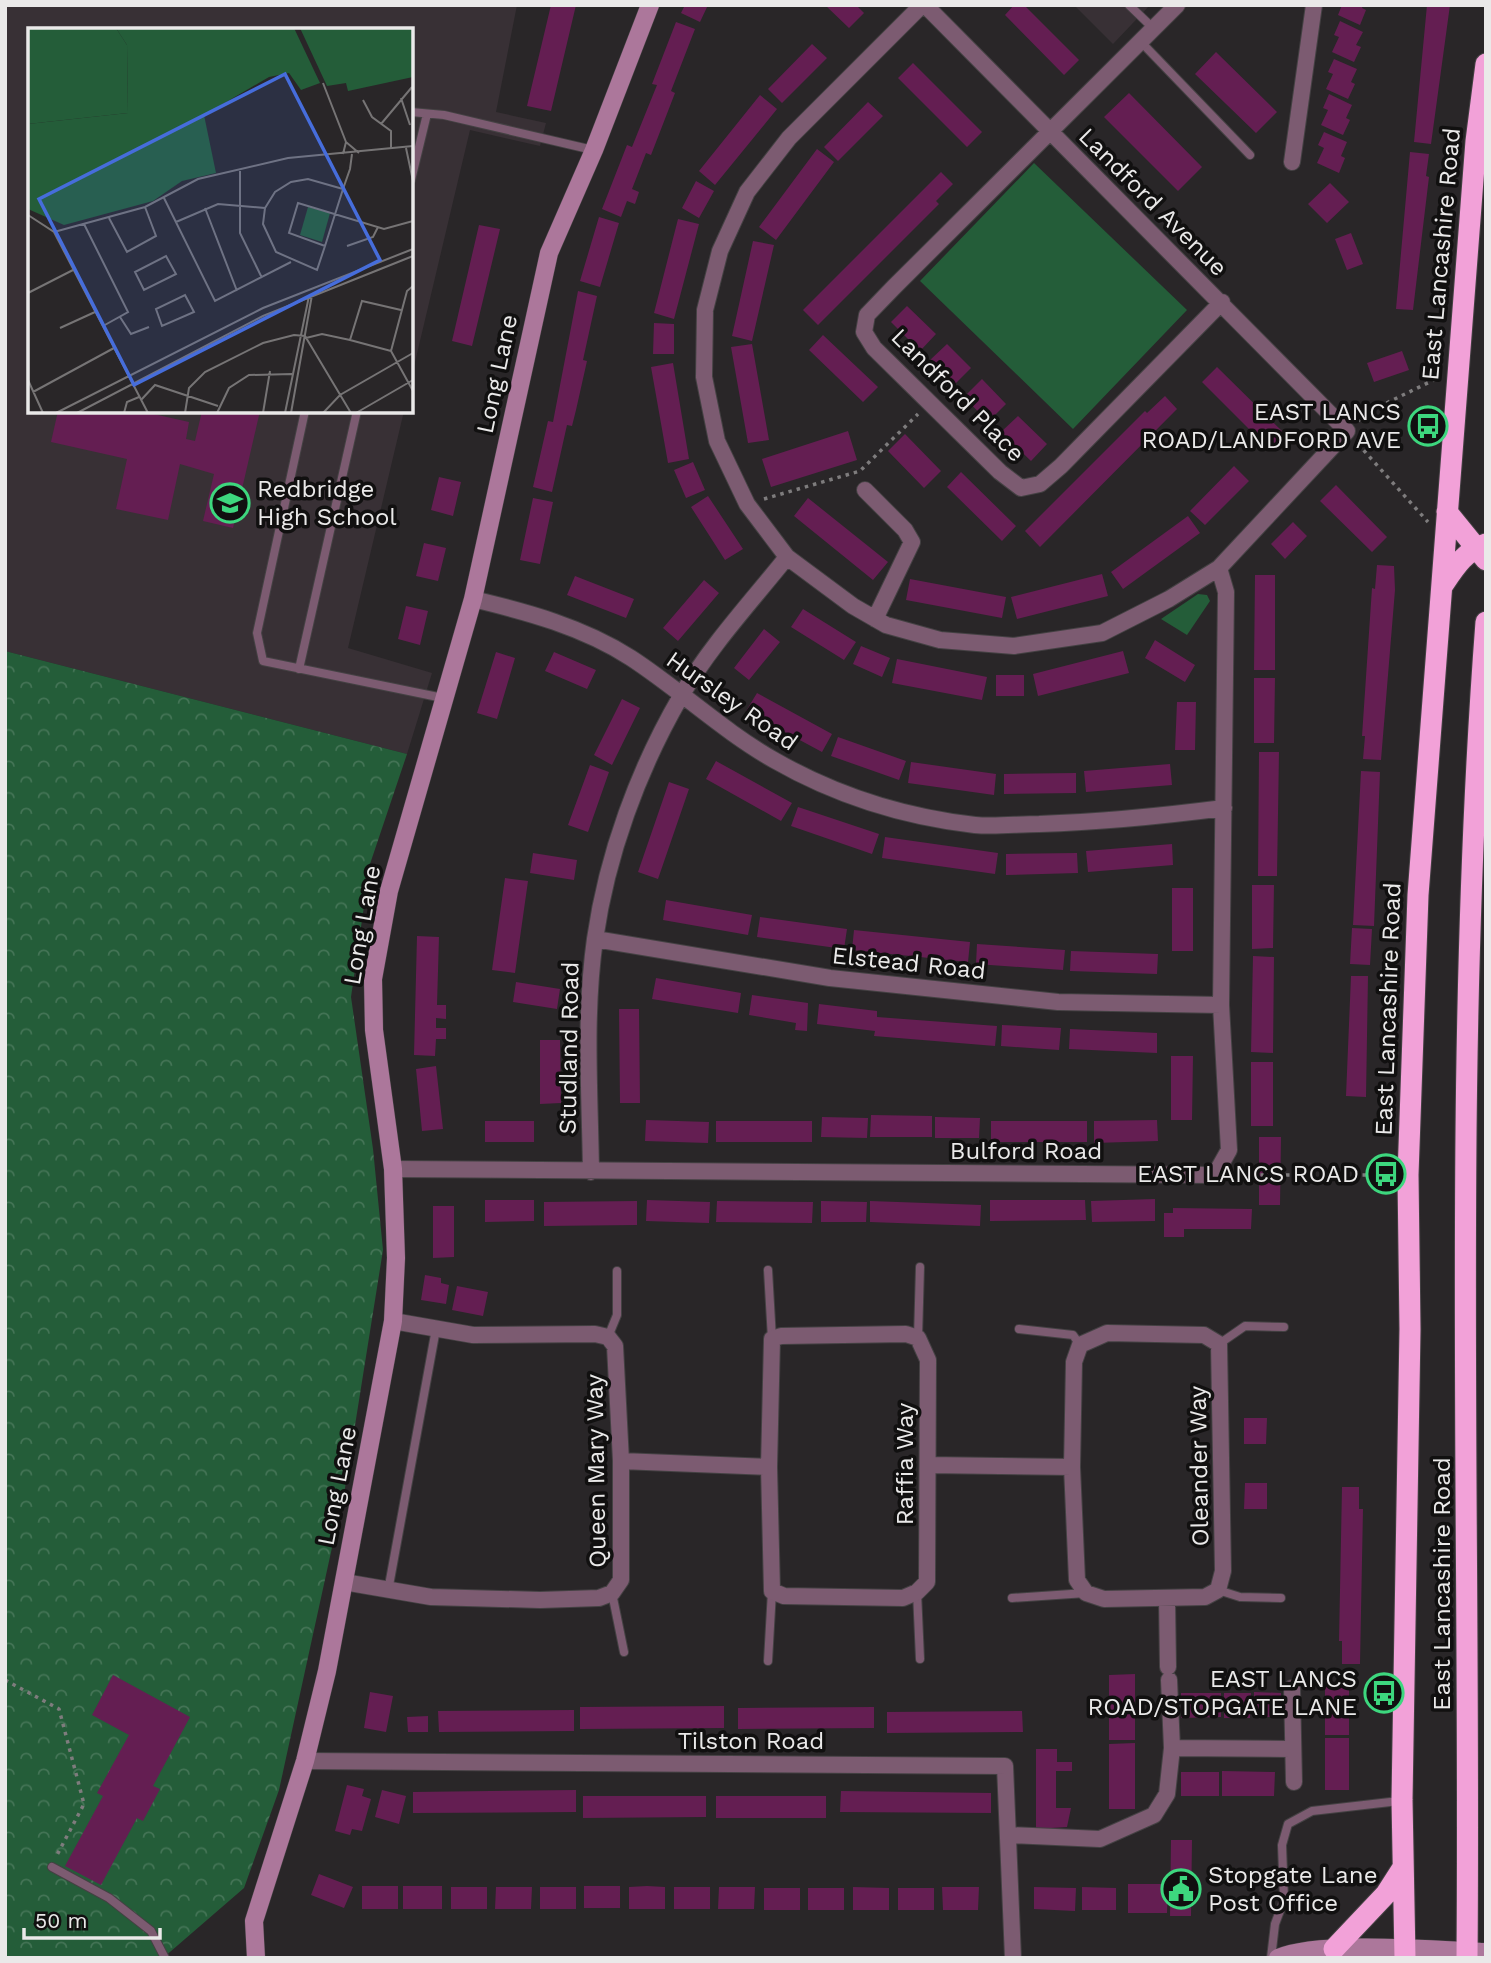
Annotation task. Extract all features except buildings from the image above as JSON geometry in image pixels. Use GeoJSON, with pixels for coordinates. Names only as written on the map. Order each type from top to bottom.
{"type":"FeatureCollection","features":[{"type":"Feature","properties":{"kind":"highway","name":"East Lancashire Road"},"geometry":{"type":"LineString","coordinates":[[1405,1954],[1402,1800],[1410,1329],[1408,1175],[1418,895],[1476,141],[1486,64]]}},
{"type":"Feature","properties":{"kind":"highway"},"geometry":{"type":"LineString","coordinates":[[1442,586],[1456,565],[1482,551],[1447,512]]}},
{"type":"Feature","properties":{"kind":"highway","name":"East Lancashire Road"},"geometry":{"type":"LineString","coordinates":[[1473,1954],[1469,1871],[1465,1161],[1469,926],[1486,622]]}},
{"type":"Feature","properties":{"kind":"highway"},"geometry":{"type":"LineString","coordinates":[[1334,1949],[1387,1894],[1403,1867]]}},
{"type":"Feature","properties":{"kind":"highway"},"geometry":{"type":"LineString","coordinates":[[1469,1871],[1486,1889]]}},
{"type":"Feature","properties":{"kind":"street","name":"Long Lane"},"geometry":{"type":"LineString","coordinates":[[256,1958],[254,1922],[305,1760],[344,1582],[393,1321],[396,1258],[393,1169],[374,1030],[373,979],[388,891],[472,599],[549,253],[594,150],[650,5]]}},
{"type":"Feature","properties":{"kind":"street","name":"Landford Avenue"},"geometry":{"type":"LineString","coordinates":[[924,5],[1222,302],[1347,431]]}},
{"type":"Feature","properties":{"kind":"street"},"geometry":{"type":"LineString","coordinates":[[924,5],[789,138],[747,192],[720,251],[705,310],[704,377],[717,441],[747,504],[788,557],[853,606],[875,619],[940,640],[1014,646],[1102,634],[1169,599],[1219,568],[1347,431]]}},
{"type":"Feature","properties":{"kind":"street","name":"Landford Place"},"geometry":{"type":"LineString","coordinates":[[1177,5],[867,315],[864,332],[874,348],[1000,472],[1021,488],[1040,484],[1222,302]]}},
{"type":"Feature","properties":{"kind":"street"},"geometry":{"type":"LineString","coordinates":[[1292,162],[1314,5]]}},
{"type":"Feature","properties":{"kind":"street"},"geometry":{"type":"LineString","coordinates":[[864,489],[905,530],[912,542],[875,619]]}},
{"type":"Feature","properties":{"kind":"street","name":"Studland Road"},"geometry":{"type":"LineString","coordinates":[[591,1172],[589,1019],[595,939],[615,844],[647,764],[681,695],[733,624],[788,557]]}},
{"type":"Feature","properties":{"kind":"street"},"geometry":{"type":"LineString","coordinates":[[1215,1175],[1229,1150],[1221,1005],[1226,592],[1219,568]]}},
{"type":"Feature","properties":{"kind":"street","name":"Hursley Road"},"geometry":{"type":"LineString","coordinates":[[472,599],[530,613],[576,630],[630,657],[728,732],[818,783],[922,816],[977,825],[1019,824],[1116,821],[1224,808]]}},
{"type":"Feature","properties":{"kind":"street","name":"Elstead Road"},"geometry":{"type":"LineString","coordinates":[[595,939],[830,978],[1058,1002],[1221,1005]]}},
{"type":"Feature","properties":{"kind":"street","name":"Bulford Road"},"geometry":{"type":"LineString","coordinates":[[393,1169],[1215,1175]]}},
{"type":"Feature","properties":{"kind":"street","name":"Queen Mary Way"},"geometry":{"type":"LineString","coordinates":[[344,1582],[431,1597],[540,1600],[599,1598],[612,1593],[621,1580],[621,1461],[615,1346],[607,1337],[595,1334],[473,1335],[393,1321]]}},
{"type":"Feature","properties":{"kind":"street"},"geometry":{"type":"LineString","coordinates":[[1218,1590],[1205,1597],[1104,1599],[1086,1594],[1077,1580],[1072,1467],[1074,1362],[1080,1345],[1107,1333],[1203,1335],[1219,1344]]}},
{"type":"Feature","properties":{"kind":"street"},"geometry":{"type":"LineString","coordinates":[[917,1592],[903,1598],[784,1596],[772,1591],[769,1467],[772,1339],[781,1336],[906,1334],[918,1338]]}},
{"type":"Feature","properties":{"kind":"street","name":"Raffia Way"},"geometry":{"type":"LineString","coordinates":[[917,1592],[927,1582],[928,1465],[928,1360],[918,1338]]}},
{"type":"Feature","properties":{"kind":"street","name":"Oleander Way"},"geometry":{"type":"LineString","coordinates":[[1218,1590],[1223,1571],[1219,1344]]}},
{"type":"Feature","properties":{"kind":"street"},"geometry":{"type":"LineString","coordinates":[[621,1461],[769,1467]]}},
{"type":"Feature","properties":{"kind":"street"},"geometry":{"type":"LineString","coordinates":[[928,1465],[1072,1467]]}},
{"type":"Feature","properties":{"kind":"street"},"geometry":{"type":"LineString","coordinates":[[1009,1835],[1100,1839],[1154,1815],[1167,1794],[1172,1748],[1167,1598]]}},
{"type":"Feature","properties":{"kind":"street"},"geometry":{"type":"LineString","coordinates":[[1292,1688],[1291,1749],[1294,1782]]}},
{"type":"Feature","properties":{"kind":"street"},"geometry":{"type":"LineString","coordinates":[[1172,1748],[1291,1749]]}},
{"type":"Feature","properties":{"kind":"street","name":"Tilston Road"},"geometry":{"type":"LineString","coordinates":[[305,1760],[1005,1766],[1013,1958]]}},
{"type":"Feature","properties":{"kind":"street"},"geometry":{"type":"LineString","coordinates":[[1278,1958],[1295,1950],[1334,1949],[1405,1954],[1473,1954]]}},
{"type":"Feature","properties":{"kind":"lane"},"geometry":{"type":"LineString","coordinates":[[1129,5],[1154,29]]}},
{"type":"Feature","properties":{"kind":"lane"},"geometry":{"type":"LineString","coordinates":[[1141,42],[1250,155]]}},
{"type":"Feature","properties":{"kind":"lane"},"geometry":{"type":"LineString","coordinates":[[413,112],[444,115],[594,150]]}},
{"type":"Feature","properties":{"kind":"lane"},"geometry":{"type":"LineString","coordinates":[[413,172],[427,114]]}},
{"type":"Feature","properties":{"kind":"lane"},"geometry":{"type":"LineString","coordinates":[[305,413],[257,634],[263,661],[443,698]]}},
{"type":"Feature","properties":{"kind":"lane"},"geometry":{"type":"LineString","coordinates":[[299,669],[357,413]]}},
{"type":"Feature","properties":{"kind":"lane"},"geometry":{"type":"LineString","coordinates":[[918,1338],[920,1267]]}},
{"type":"Feature","properties":{"kind":"lane"},"geometry":{"type":"LineString","coordinates":[[768,1270],[772,1339]]}},
{"type":"Feature","properties":{"kind":"lane"},"geometry":{"type":"LineString","coordinates":[[607,1337],[617,1315],[617,1271]]}},
{"type":"Feature","properties":{"kind":"lane"},"geometry":{"type":"LineString","coordinates":[[1219,1344],[1245,1326],[1283,1327]]}},
{"type":"Feature","properties":{"kind":"lane"},"geometry":{"type":"LineString","coordinates":[[388,1591],[436,1329]]}},
{"type":"Feature","properties":{"kind":"lane"},"geometry":{"type":"LineString","coordinates":[[1018,1329],[1073,1335],[1080,1345]]}},
{"type":"Feature","properties":{"kind":"lane"},"geometry":{"type":"LineString","coordinates":[[1218,1590],[1240,1597],[1281,1598]]}},
{"type":"Feature","properties":{"kind":"lane"},"geometry":{"type":"LineString","coordinates":[[768,1661],[772,1591]]}},
{"type":"Feature","properties":{"kind":"lane"},"geometry":{"type":"LineString","coordinates":[[917,1592],[920,1659]]}},
{"type":"Feature","properties":{"kind":"lane"},"geometry":{"type":"LineString","coordinates":[[612,1593],[624,1653]]}},
{"type":"Feature","properties":{"kind":"lane"},"geometry":{"type":"LineString","coordinates":[[1012,1598],[1086,1594]]}},
{"type":"Feature","properties":{"kind":"lane"},"geometry":{"type":"LineString","coordinates":[[1271,1958],[1275,1924],[1284,1900],[1282,1844],[1288,1824],[1312,1811],[1402,1800]]}},
{"type":"Feature","properties":{"kind":"lane"},"geometry":{"type":"LineString","coordinates":[[52,1867],[109,1898],[151,1931],[165,1958]]}},
{"type":"Feature","properties":{"kind":"path"},"geometry":{"type":"LineString","coordinates":[[1445,541],[1347,431],[1370,411],[1458,369]]}},
{"type":"Feature","properties":{"kind":"path"},"geometry":{"type":"LineString","coordinates":[[747,504],[860,471],[930,402]]}},
{"type":"Feature","properties":{"kind":"path"},"geometry":{"type":"LineString","coordinates":[[1215,1175],[1408,1175]]}},
{"type":"Feature","properties":{"kind":"path"},"geometry":{"type":"LineString","coordinates":[[5,1680],[59,1709],[84,1804],[52,1867]]}},
{"type":"Feature","properties":{"kind":"shaded area"},"geometry":{"type":"Polygon","coordinates":[[[5,5],[517,5],[496,112],[546,123],[540,146],[470,130],[413,371],[413,28],[28,28],[28,413],[404,413],[348,648],[432,673],[407,754],[5,651],[5,5]]]}},
{"type":"Feature","properties":{"kind":"shaded area"},"geometry":{"type":"Polygon","coordinates":[[[1074,5],[1150,5],[1113,44],[1074,5]]]}},
{"type":"Feature","properties":{"kind":"green space"},"geometry":{"type":"Polygon","coordinates":[[[1034,163],[1187,310],[1073,429],[920,281],[1034,163]]]}},
{"type":"Feature","properties":{"kind":"green space"},"geometry":{"type":"Polygon","coordinates":[[[1198,594],[1207,595],[1210,601],[1187,635],[1161,619],[1198,594]]]}},
{"type":"Feature","properties":{"kind":"green space"},"geometry":{"type":"Polygon","coordinates":[[[5,651],[407,754],[370,864],[351,997],[373,1149],[383,1250],[345,1488],[279,1790],[244,1888],[163,1958],[5,1958],[5,651]]]}},
{"type":"Feature","properties":{"kind":"place","name":"EAST LANCS ROAD/LANDFORD AVE"},"geometry":{"type":"Point","coordinates":[1428,426]}},
{"type":"Feature","properties":{"kind":"place","name":"Redbridge High School"},"geometry":{"type":"Point","coordinates":[230,503]}},
{"type":"Feature","properties":{"kind":"place","name":"EAST LANCS ROAD"},"geometry":{"type":"Point","coordinates":[1386,1174]}},
{"type":"Feature","properties":{"kind":"place","name":"EAST LANCS ROAD/STOPGATE LANE"},"geometry":{"type":"Point","coordinates":[1384,1693]}},
{"type":"Feature","properties":{"kind":"place","name":"Stopgate Lane Post Office"},"geometry":{"type":"Point","coordinates":[1181,1889]}}]}
